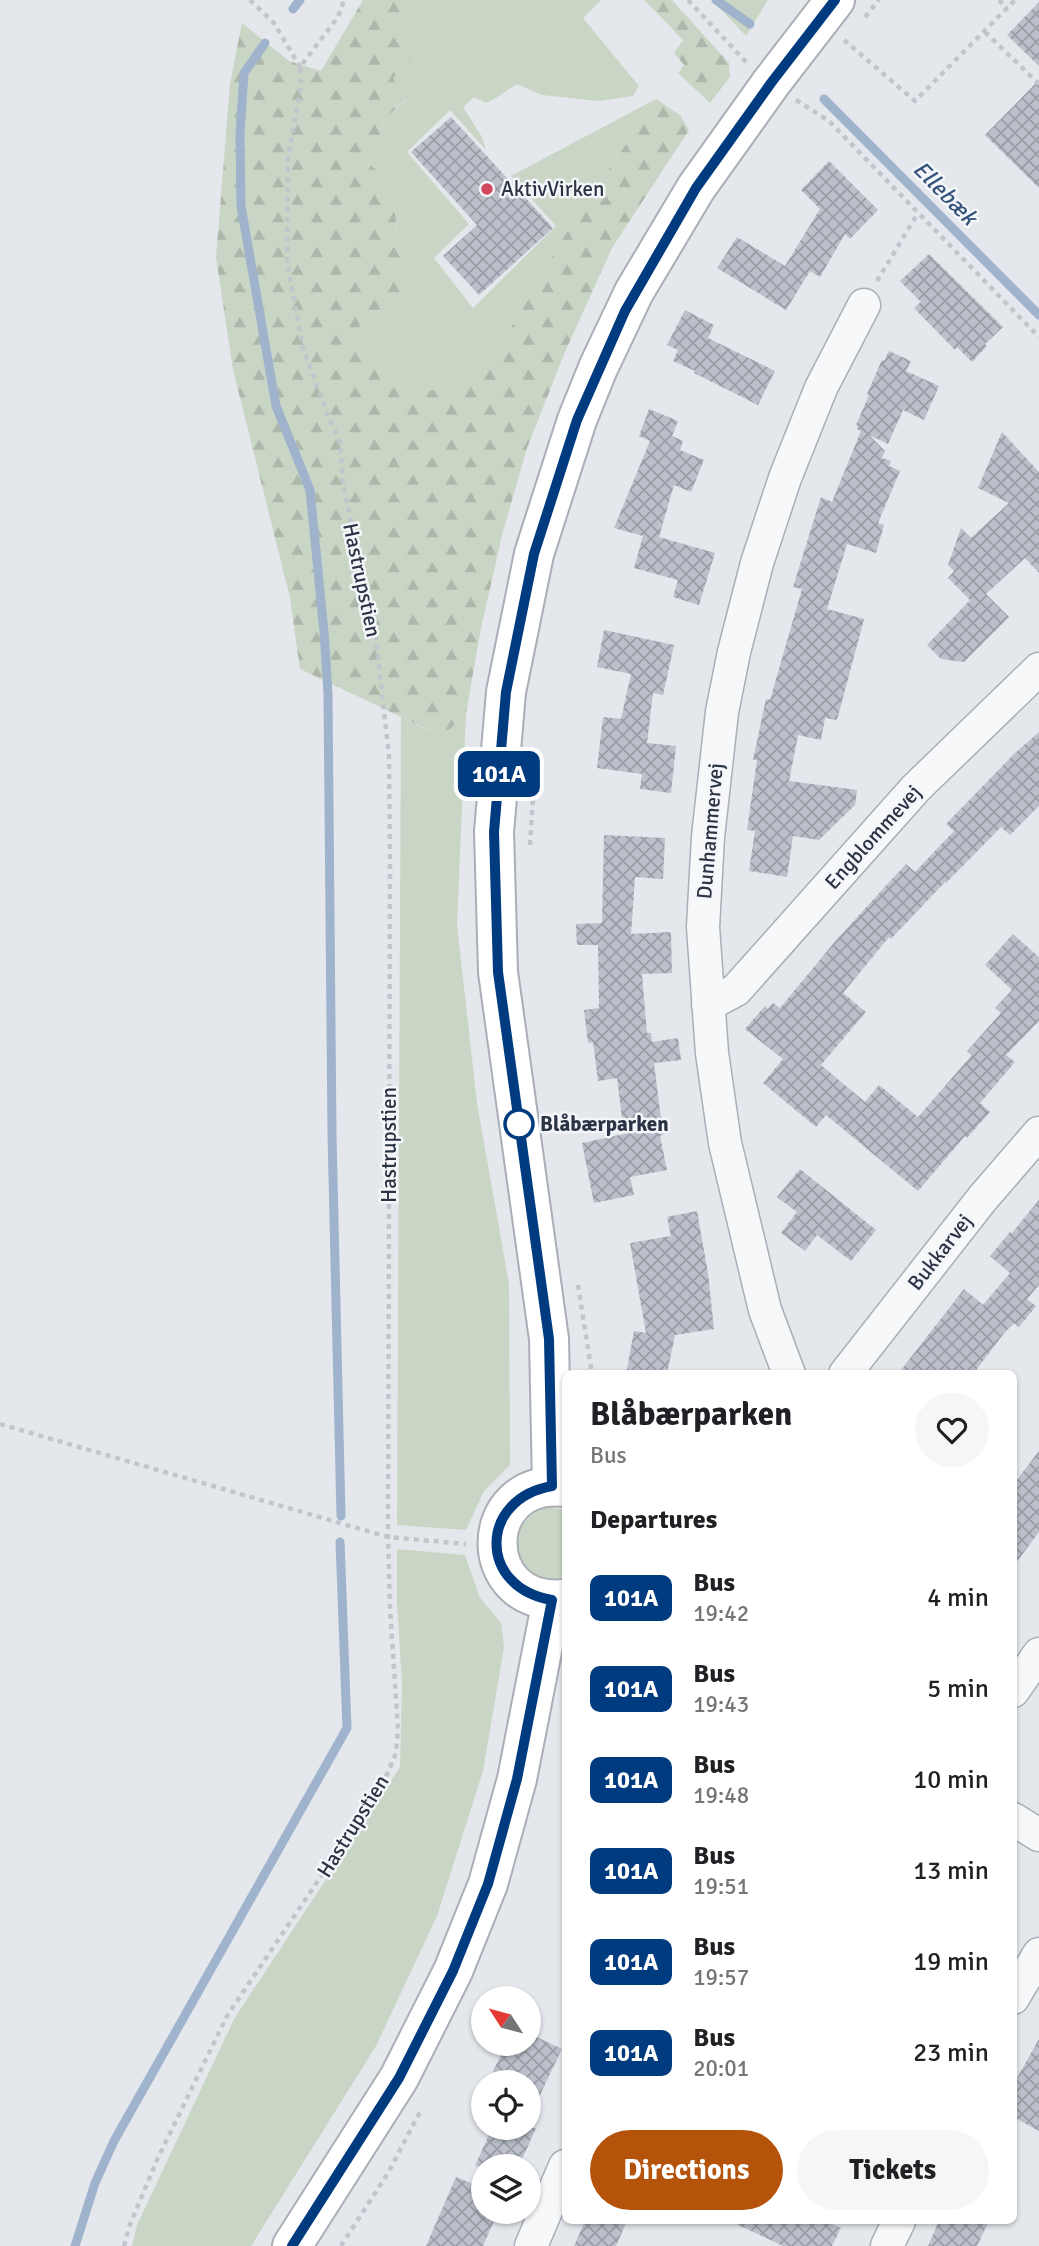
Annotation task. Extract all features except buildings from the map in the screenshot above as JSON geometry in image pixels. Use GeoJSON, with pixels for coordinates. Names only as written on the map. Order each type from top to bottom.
{"type":"FeatureCollection","features":[{"type":"Feature","properties":{"kind":"street"},"geometry":{"type":"LineString","coordinates":[[292,2246],[399,2078],[453,1971],[488,1884],[517,1779],[559,1599],[535,1597],[520,1589],[508,1577],[500,1562],[496,1545],[499,1527],[506,1511],[519,1498],[534,1489],[559,1487],[549,1339],[498,972],[494,832],[506,692],[534,554],[577,420],[634,292],[696,188],[827,10]]}},
{"type":"Feature","properties":{"kind":"street","name":"Dunhammervej"},"geometry":{"type":"LineString","coordinates":[[788,1370],[765,1310],[725,1143],[712,1053],[703,917],[708,837],[722,712],[757,563],[785,478],[821,388],[864,305]]}},
{"type":"Feature","properties":{"kind":"street","name":"Engblommevej"},"geometry":{"type":"LineString","coordinates":[[708,1004],[736,990],[916,788],[1039,669]]}},
{"type":"Feature","properties":{"kind":"street","name":"Bukkarvej"},"geometry":{"type":"LineString","coordinates":[[848,1370],[982,1199],[1039,1133]]}},
{"type":"Feature","properties":{"kind":"street"},"geometry":{"type":"LineString","coordinates":[[1017,1685],[1039,1654]]}},
{"type":"Feature","properties":{"kind":"street"},"geometry":{"type":"LineString","coordinates":[[1017,1821],[1039,1835]]}},
{"type":"Feature","properties":{"kind":"street"},"geometry":{"type":"LineString","coordinates":[[1017,1991],[1039,1954]]}},
{"type":"Feature","properties":{"kind":"street"},"geometry":{"type":"LineString","coordinates":[[531,2246],[562,2173]]}},
{"type":"Feature","properties":{"kind":"street"},"geometry":{"type":"LineString","coordinates":[[887,2246],[898,2224]]}},
{"type":"Feature","properties":{"kind":"path"},"geometry":{"type":"LineString","coordinates":[[250,0],[274,23],[300,66],[338,17],[344,0]]}},
{"type":"Feature","properties":{"kind":"path"},"geometry":{"type":"LineString","coordinates":[[688,0],[747,63]]}},
{"type":"Feature","properties":{"kind":"path"},"geometry":{"type":"LineString","coordinates":[[999,0],[1007,8]]}},
{"type":"Feature","properties":{"kind":"path"},"geometry":{"type":"LineString","coordinates":[[827,10],[915,101],[1015,0]]}},
{"type":"Feature","properties":{"kind":"path"},"geometry":{"type":"LineString","coordinates":[[985,32],[1039,84]]}},
{"type":"Feature","properties":{"kind":"path","name":"Hastrupstien"},"geometry":{"type":"LineString","coordinates":[[124,2246],[157,2160],[227,2016],[383,1784],[396,1753],[398,1729],[388,1537],[388,756],[375,630],[347,510],[340,442],[303,348],[287,261],[288,157],[301,86],[300,66]]}},
{"type":"Feature","properties":{"kind":"path"},"geometry":{"type":"LineString","coordinates":[[799,101],[829,121],[1039,337]]}},
{"type":"Feature","properties":{"kind":"path"},"geometry":{"type":"LineString","coordinates":[[864,305],[918,213]]}},
{"type":"Feature","properties":{"kind":"path"},"geometry":{"type":"LineString","coordinates":[[530,847],[533,793]]}},
{"type":"Feature","properties":{"kind":"path"},"geometry":{"type":"LineString","coordinates":[[577,1280],[591,1370]]}},
{"type":"Feature","properties":{"kind":"path"},"geometry":{"type":"LineString","coordinates":[[0,1424],[388,1537],[496,1545]]}},
{"type":"Feature","properties":{"kind":"green space"},"geometry":{"type":"Polygon","coordinates":[[[363,0],[412,0],[398,42],[410,61],[393,78],[406,99],[385,119],[369,163],[383,177],[385,192],[395,213],[393,244],[406,265],[405,296],[385,310],[361,312],[359,333],[387,367],[421,392],[458,386],[491,357],[559,244],[656,99],[680,115],[689,130],[612,248],[565,352],[527,448],[502,535],[480,633],[466,714],[450,729],[435,733],[300,669],[290,598],[233,370],[216,257],[230,84],[242,23],[289,61],[321,71],[363,0]]]}},
{"type":"Feature","properties":{"kind":"green space"},"geometry":{"type":"Polygon","coordinates":[[[412,0],[601,0],[583,18],[639,86],[633,96],[599,101],[541,95],[517,84],[486,103],[474,97],[463,107],[482,137],[486,150],[450,110],[407,152],[469,224],[434,258],[473,308],[556,226],[511,176],[656,99],[559,244],[491,357],[458,386],[421,392],[387,367],[359,333],[360,312],[385,310],[406,265],[393,244],[395,213],[385,192],[383,177],[369,163],[385,119],[406,100],[393,78],[398,42],[412,0]]]}},
{"type":"Feature","properties":{"kind":"green space"},"geometry":{"type":"Polygon","coordinates":[[[644,0],[672,0],[729,63],[730,77],[710,103],[678,73],[684,65],[674,53],[683,40],[644,0]]]}},
{"type":"Feature","properties":{"kind":"green space"},"geometry":{"type":"Polygon","coordinates":[[[712,0],[768,0],[746,36],[712,0]]]}},
{"type":"Feature","properties":{"kind":"green space"},"geometry":{"type":"Polygon","coordinates":[[[466,714],[457,925],[477,1103],[509,1284],[510,1465],[484,1491],[466,1530],[397,1525],[401,717],[428,730],[441,731],[466,714]]]}},
{"type":"Feature","properties":{"kind":"green space"},"geometry":{"type":"Polygon","coordinates":[[[549,1507],[562,1509],[562,1577],[548,1579],[534,1575],[524,1565],[519,1553],[518,1539],[522,1526],[532,1514],[549,1507]]]}},
{"type":"Feature","properties":{"kind":"green space"},"geometry":{"type":"Polygon","coordinates":[[[397,1549],[465,1555],[480,1598],[501,1623],[504,1647],[483,1771],[437,1916],[376,2046],[251,2246],[132,2246],[137,2225],[234,2019],[400,1767],[402,1685],[397,1549]]]}},
{"type":"Feature","properties":{"kind":"waterway"},"geometry":{"type":"LineString","coordinates":[[293,9],[300,0]]}},
{"type":"Feature","properties":{"kind":"waterway","name":"Ellebæk"},"geometry":{"type":"LineString","coordinates":[[716,0],[750,24]]}},
{"type":"Feature","properties":{"kind":"waterway"},"geometry":{"type":"LineString","coordinates":[[265,43],[244,73],[240,134],[241,206],[276,406],[310,490],[324,632],[328,694],[332,1135],[341,1516]]}},
{"type":"Feature","properties":{"kind":"waterway","name":"Ellebæk"},"geometry":{"type":"LineString","coordinates":[[824,99],[1039,315]]}},
{"type":"Feature","properties":{"kind":"waterway"},"geometry":{"type":"LineString","coordinates":[[75,2246],[95,2183],[114,2141],[347,1728],[340,1542]]}},
{"type":"Feature","properties":{"kind":"bus line","name":"101A"},"geometry":{"type":"LineString","coordinates":[[292,2246],[399,2078],[453,1971],[488,1884],[517,1779],[552,1600],[535,1597],[520,1589],[508,1577],[500,1562],[496,1545],[499,1527],[506,1511],[519,1498],[534,1489],[552,1486],[549,1339],[498,972],[494,832],[506,692],[534,554],[577,420],[634,292],[696,188],[771,83],[835,0]]}},
{"type":"Feature","properties":{"kind":"place","name":"AktivVirken"},"geometry":{"type":"Point","coordinates":[487,189]}},
{"type":"Feature","properties":{"kind":"place","name":"Blåbærparken"},"geometry":{"type":"Point","coordinates":[519,1124]}}]}
